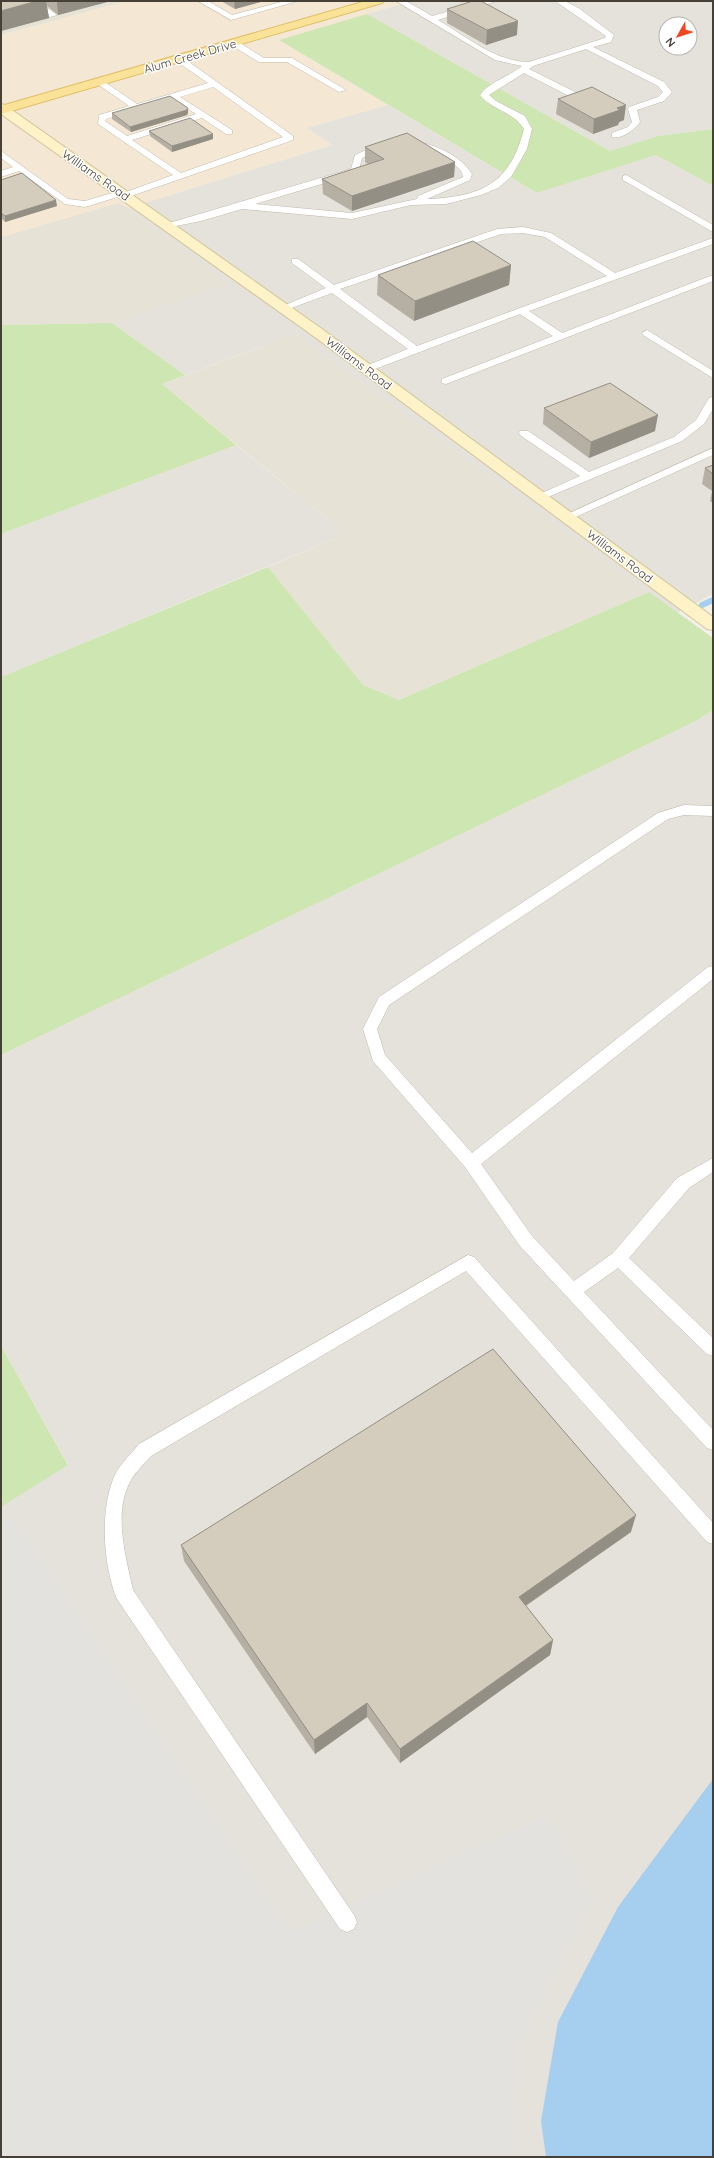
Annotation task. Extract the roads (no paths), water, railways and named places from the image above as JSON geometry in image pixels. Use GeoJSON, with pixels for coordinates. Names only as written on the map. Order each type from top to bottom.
{"type":"FeatureCollection","features":[{"type":"Feature","properties":{"kind":"main road","name":"Alum Creek Drive"},"geometry":{"type":"LineString","coordinates":[[2,109],[377,1]]}},
{"type":"Feature","properties":{"kind":"main road","name":"Williams Road"},"geometry":{"type":"LineString","coordinates":[[2,109],[283,308],[713,625]]}},
{"type":"Feature","properties":{"kind":"lane"},"geometry":{"type":"LineString","coordinates":[[33,1],[53,15]]}},
{"type":"Feature","properties":{"kind":"lane"},"geometry":{"type":"LineString","coordinates":[[202,1],[231,18],[294,1]]}},
{"type":"Feature","properties":{"kind":"lane"},"geometry":{"type":"LineString","coordinates":[[400,1],[498,58],[527,67],[542,78],[576,96]]}},
{"type":"Feature","properties":{"kind":"lane"},"geometry":{"type":"LineString","coordinates":[[431,19],[493,1]]}},
{"type":"Feature","properties":{"kind":"lane"},"geometry":{"type":"LineString","coordinates":[[411,202],[446,201],[478,193],[496,186],[508,175],[523,149],[528,129],[522,118],[493,103],[484,95],[488,90],[527,67],[608,40],[610,35],[577,11],[559,1]]}},
{"type":"Feature","properties":{"kind":"lane"},"geometry":{"type":"LineString","coordinates":[[234,43],[262,60],[289,60],[342,90]]}},
{"type":"Feature","properties":{"kind":"lane"},"geometry":{"type":"LineString","coordinates":[[587,47],[661,84],[668,92],[661,99],[632,109],[636,122],[631,128],[615,135]]}},
{"type":"Feature","properties":{"kind":"lane"},"geometry":{"type":"LineString","coordinates":[[1,154],[65,202],[85,204],[124,194],[180,176],[290,138],[179,59]]}},
{"type":"Feature","properties":{"kind":"lane"},"geometry":{"type":"LineString","coordinates":[[98,82],[136,107]]}},
{"type":"Feature","properties":{"kind":"lane"},"geometry":{"type":"LineString","coordinates":[[180,176],[100,122],[102,117],[214,84]]}},
{"type":"Feature","properties":{"kind":"lane"},"geometry":{"type":"LineString","coordinates":[[174,96],[229,132]]}},
{"type":"Feature","properties":{"kind":"lane"},"geometry":{"type":"LineString","coordinates":[[125,139],[203,115]]}},
{"type":"Feature","properties":{"kind":"lane"},"geometry":{"type":"LineString","coordinates":[[169,226],[242,206],[355,171],[358,157],[375,148],[395,143]]}},
{"type":"Feature","properties":{"kind":"lane"},"geometry":{"type":"LineString","coordinates":[[242,206],[352,216],[411,202],[461,182],[467,178],[468,174],[465,168],[446,156],[416,144]]}},
{"type":"Feature","properties":{"kind":"lane"},"geometry":{"type":"LineString","coordinates":[[1,174],[20,168]]}},
{"type":"Feature","properties":{"kind":"lane"},"geometry":{"type":"LineString","coordinates":[[626,178],[713,229]]}},
{"type":"Feature","properties":{"kind":"lane"},"geometry":{"type":"LineString","coordinates":[[283,308],[500,231],[523,230],[548,235],[613,276]]}},
{"type":"Feature","properties":{"kind":"lane"},"geometry":{"type":"LineString","coordinates":[[366,369],[415,349],[713,241]]}},
{"type":"Feature","properties":{"kind":"lane"},"geometry":{"type":"LineString","coordinates":[[295,261],[415,349]]}},
{"type":"Feature","properties":{"kind":"lane"},"geometry":{"type":"LineString","coordinates":[[446,381],[713,278]]}},
{"type":"Feature","properties":{"kind":"lane"},"geometry":{"type":"LineString","coordinates":[[521,310],[561,337]]}},
{"type":"Feature","properties":{"kind":"lane"},"geometry":{"type":"LineString","coordinates":[[647,333],[713,375]]}},
{"type":"Feature","properties":{"kind":"lane"},"geometry":{"type":"LineString","coordinates":[[540,497],[678,439],[700,422],[713,400]]}},
{"type":"Feature","properties":{"kind":"lane"},"geometry":{"type":"LineString","coordinates":[[524,433],[588,476]]}},
{"type":"Feature","properties":{"kind":"lane"},"geometry":{"type":"LineString","coordinates":[[567,517],[713,451]]}},
{"type":"Feature","properties":{"kind":"lane"},"geometry":{"type":"LineString","coordinates":[[713,811],[684,810],[664,816],[384,1001],[370,1029],[378,1057],[471,1163],[526,1241],[713,1442]]}},
{"type":"Feature","properties":{"kind":"lane"},"geometry":{"type":"LineString","coordinates":[[471,1163],[713,971]]}},
{"type":"Feature","properties":{"kind":"lane"},"geometry":{"type":"LineString","coordinates":[[573,1291],[619,1258],[682,1183],[713,1164]]}},
{"type":"Feature","properties":{"kind":"lane"},"geometry":{"type":"LineString","coordinates":[[619,1258],[713,1350]]}},
{"type":"Feature","properties":{"kind":"lane"},"geometry":{"type":"LineString","coordinates":[[347,1922],[124,1593],[115,1550],[113,1511],[122,1479],[146,1450],[468,1262],[713,1536]]}},
{"type":"Feature","properties":{"kind":"water"},"geometry":{"type":"Polygon","coordinates":[[[713,1779],[713,2157],[546,2157],[541,2121],[558,2022],[618,1907],[713,1779]]]}},
{"type":"Feature","properties":{"kind":"waterway"},"geometry":{"type":"LineString","coordinates":[[702,605],[713,600]]}}]}
